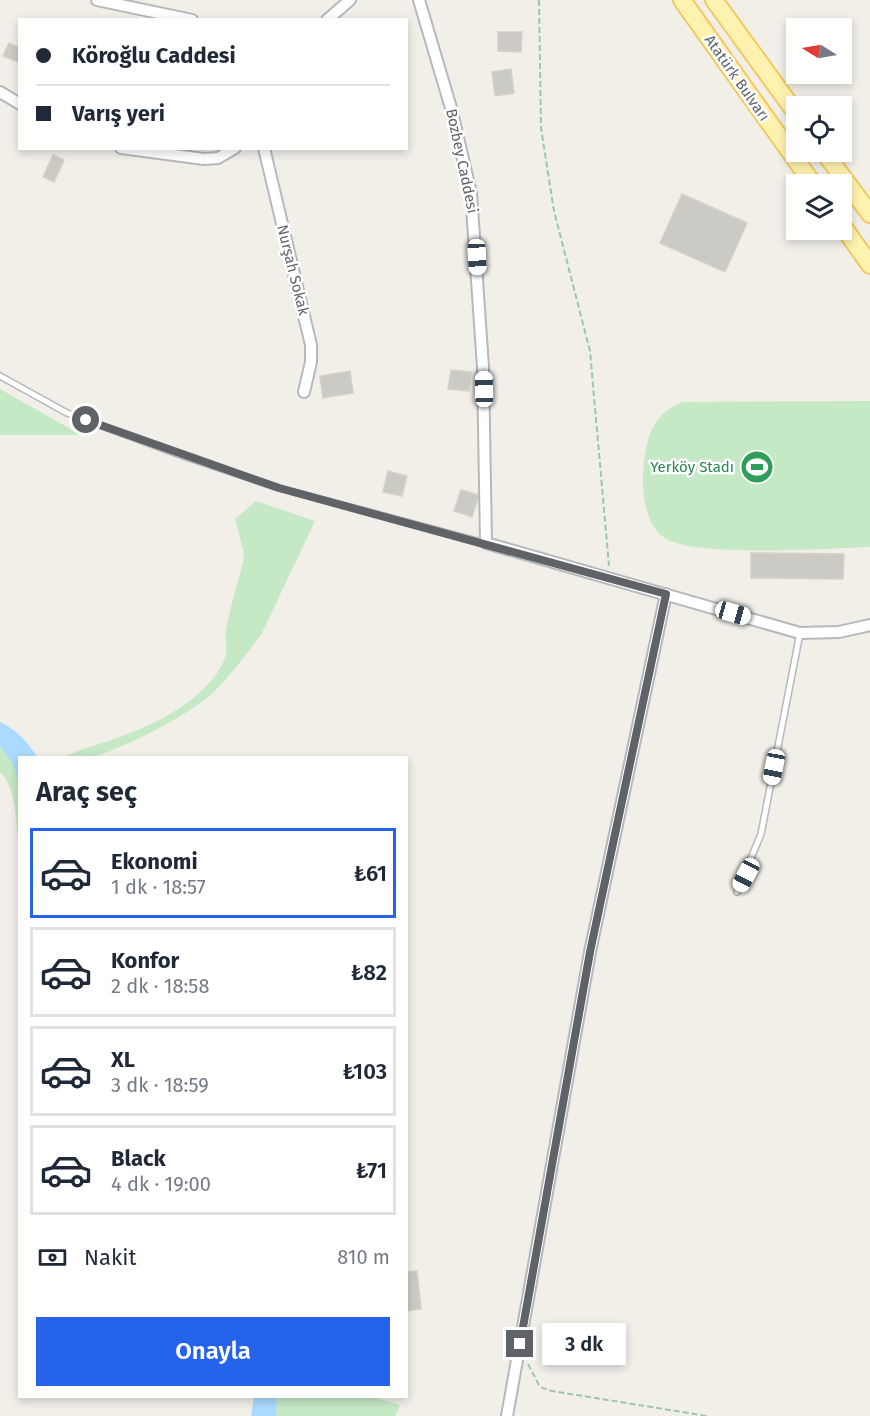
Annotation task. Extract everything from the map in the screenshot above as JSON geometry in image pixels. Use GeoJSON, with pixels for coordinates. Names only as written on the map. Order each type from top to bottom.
{"type":"FeatureCollection","features":[{"type":"Feature","properties":{"kind":"main road","name":"Atatürk Bulvarı"},"geometry":{"type":"LineString","coordinates":[[682,0],[806,174]]}},
{"type":"Feature","properties":{"kind":"main road"},"geometry":{"type":"LineString","coordinates":[[714,0],[786,99]]}},
{"type":"Feature","properties":{"kind":"main road"},"geometry":{"type":"LineString","coordinates":[[831,162],[870,214]]}},
{"type":"Feature","properties":{"kind":"main road"},"geometry":{"type":"LineString","coordinates":[[852,239],[870,265]]}},
{"type":"Feature","properties":{"kind":"street"},"geometry":{"type":"LineString","coordinates":[[97,0],[182,18]]}},
{"type":"Feature","properties":{"kind":"street","name":"Bozbey Caddesi"},"geometry":{"type":"LineString","coordinates":[[419,0],[452,108],[471,193],[483,367],[486,543]]}},
{"type":"Feature","properties":{"kind":"street"},"geometry":{"type":"LineString","coordinates":[[329,18],[344,1]]}},
{"type":"Feature","properties":{"kind":"street"},"geometry":{"type":"LineString","coordinates":[[0,92],[18,103]]}},
{"type":"Feature","properties":{"kind":"street"},"geometry":{"type":"LineString","coordinates":[[136,150],[204,159],[218,158],[232,150]]}},
{"type":"Feature","properties":{"kind":"street","name":"Nurşah Sokak"},"geometry":{"type":"LineString","coordinates":[[264,150],[311,345],[311,362],[304,392]]}},
{"type":"Feature","properties":{"kind":"street"},"geometry":{"type":"LineString","coordinates":[[486,543],[800,633],[838,632],[870,624]]}},
{"type":"Feature","properties":{"kind":"street"},"geometry":{"type":"LineString","coordinates":[[507,1416],[590,952],[666,594]]}},
{"type":"Feature","properties":{"kind":"lane"},"geometry":{"type":"LineString","coordinates":[[0,376],[67,413],[183,456],[279,488],[486,543]]}},
{"type":"Feature","properties":{"kind":"lane"},"geometry":{"type":"LineString","coordinates":[[737,892],[761,834],[800,633]]}},
{"type":"Feature","properties":{"kind":"path"},"geometry":{"type":"LineString","coordinates":[[539,0],[541,128],[555,210],[592,363],[610,578]]}},
{"type":"Feature","properties":{"kind":"path"},"geometry":{"type":"LineString","coordinates":[[520,1344],[540,1387],[552,1391],[707,1416]]}},
{"type":"Feature","properties":{"kind":"green space"},"geometry":{"type":"Polygon","coordinates":[[[0,389],[81,435],[0,435],[0,389]]]}},
{"type":"Feature","properties":{"kind":"green space","name":"Yerköy Stadı"},"geometry":{"type":"Polygon","coordinates":[[[870,401],[870,547],[761,551],[700,548],[677,543],[662,536],[651,521],[643,492],[645,453],[650,434],[658,419],[672,407],[682,402],[870,401]]]}},
{"type":"Feature","properties":{"kind":"green space"},"geometry":{"type":"Polygon","coordinates":[[[256,501],[315,521],[262,633],[251,649],[213,693],[171,721],[134,741],[100,755],[66,756],[146,727],[159,720],[199,693],[219,671],[226,655],[226,631],[243,563],[244,553],[235,519],[256,501]]]}},
{"type":"Feature","properties":{"kind":"green space"},"geometry":{"type":"Polygon","coordinates":[[[0,746],[9,755],[18,778],[18,836],[13,797],[6,779],[0,772],[0,746]]]}},
{"type":"Feature","properties":{"kind":"green space"},"geometry":{"type":"Polygon","coordinates":[[[277,1398],[376,1398],[400,1405],[395,1416],[276,1416],[277,1398]]]}},
{"type":"Feature","properties":{"kind":"water"},"geometry":{"type":"Polygon","coordinates":[[[0,722],[22,737],[36,756],[18,756],[18,779],[12,762],[0,746],[0,722]]]}},
{"type":"Feature","properties":{"kind":"water"},"geometry":{"type":"Polygon","coordinates":[[[254,1398],[277,1398],[276,1416],[251,1416],[254,1398]]]}},
{"type":"Feature","properties":{"kind":"building"},"geometry":{"type":"Polygon","coordinates":[[[498,32],[522,32],[521,52],[498,51],[498,32]]]}},
{"type":"Feature","properties":{"kind":"building"},"geometry":{"type":"Polygon","coordinates":[[[9,43],[18,47],[18,62],[3,56],[9,43]]]}},
{"type":"Feature","properties":{"kind":"building"},"geometry":{"type":"Polygon","coordinates":[[[511,69],[514,93],[495,96],[492,72],[511,69]]]}},
{"type":"Feature","properties":{"kind":"building"},"geometry":{"type":"Polygon","coordinates":[[[53,155],[64,160],[54,182],[43,177],[53,155]]]}},
{"type":"Feature","properties":{"kind":"building"},"geometry":{"type":"Polygon","coordinates":[[[682,194],[747,223],[725,272],[660,243],[682,194]]]}},
{"type":"Feature","properties":{"kind":"building"},"geometry":{"type":"Polygon","coordinates":[[[451,370],[471,372],[469,391],[448,389],[451,370]]]}},
{"type":"Feature","properties":{"kind":"building"},"geometry":{"type":"Polygon","coordinates":[[[350,371],[353,393],[323,398],[320,376],[350,371]]]}},
{"type":"Feature","properties":{"kind":"building"},"geometry":{"type":"Polygon","coordinates":[[[388,471],[407,476],[402,496],[383,492],[388,471]]]}},
{"type":"Feature","properties":{"kind":"building"},"geometry":{"type":"Polygon","coordinates":[[[461,490],[479,495],[472,517],[454,511],[461,490]]]}},
{"type":"Feature","properties":{"kind":"building"},"geometry":{"type":"Polygon","coordinates":[[[751,553],[844,554],[843,579],[751,578],[751,553]]]}},
{"type":"Feature","properties":{"kind":"building"},"geometry":{"type":"Polygon","coordinates":[[[417,1271],[421,1309],[408,1311],[408,1272],[417,1271]]]}},
{"type":"Feature","properties":{"kind":"place","name":"Yerköy Stadı"},"geometry":{"type":"Point","coordinates":[757,467]}},
{"type":"Feature","properties":{"kind":"route"},"geometry":{"type":"LineString","coordinates":[[86,420],[279,488],[666,594],[590,952],[520,1344]]}}]}
